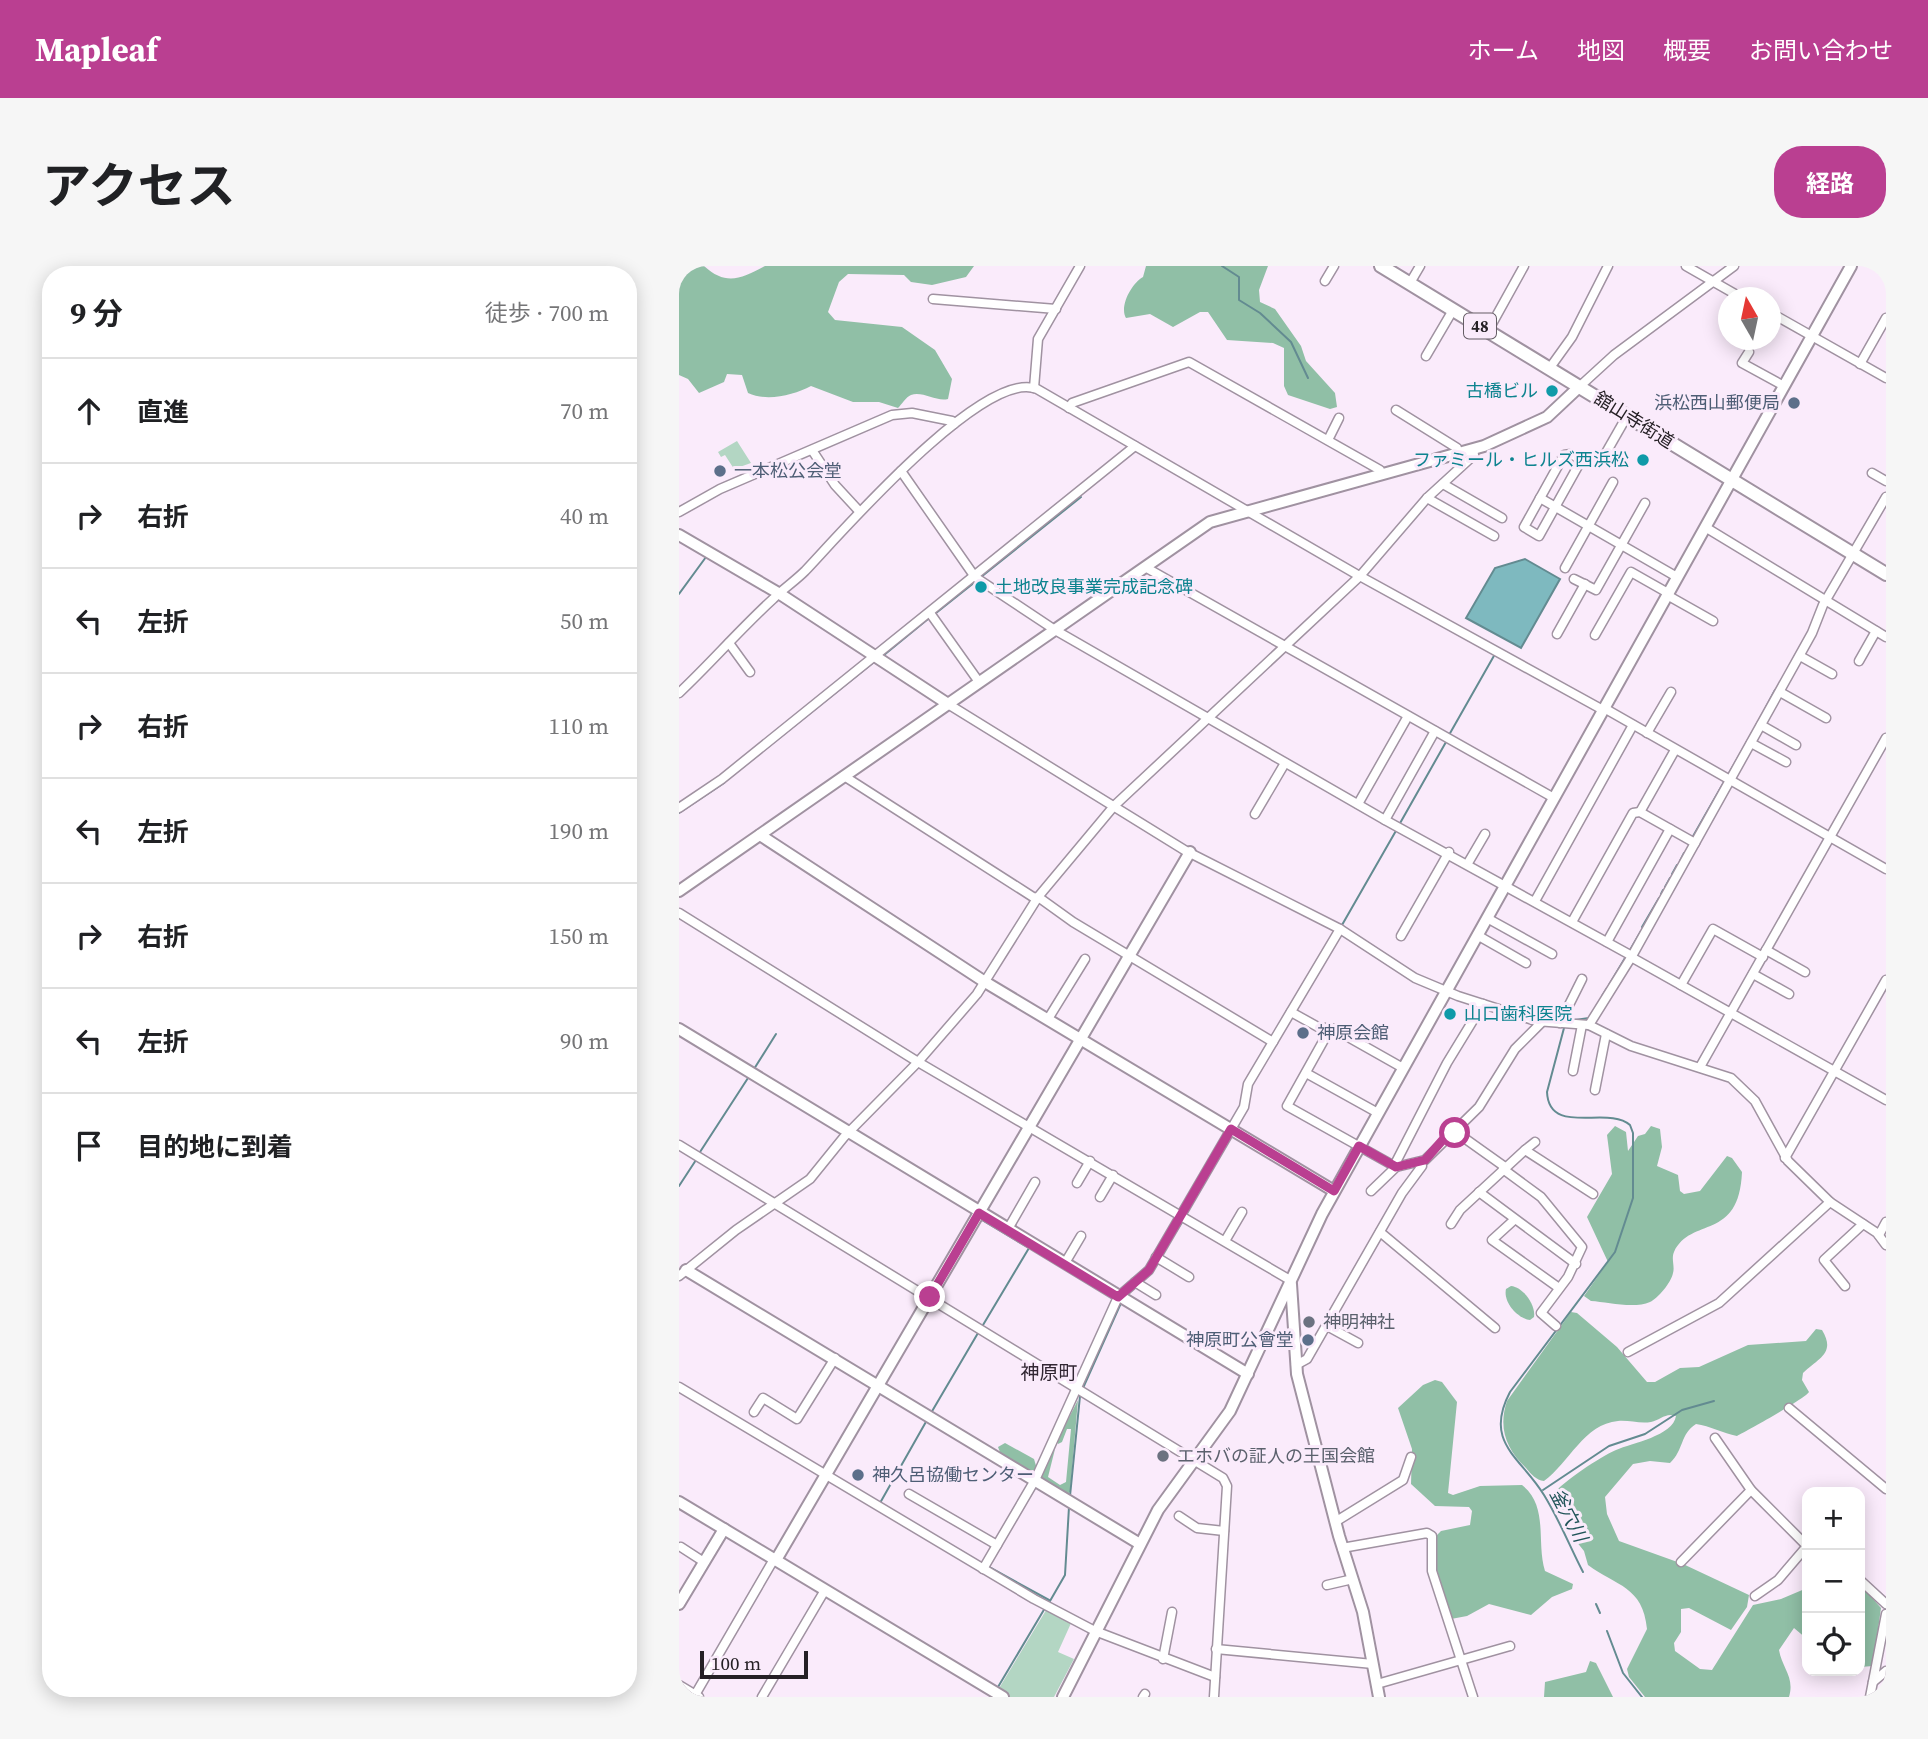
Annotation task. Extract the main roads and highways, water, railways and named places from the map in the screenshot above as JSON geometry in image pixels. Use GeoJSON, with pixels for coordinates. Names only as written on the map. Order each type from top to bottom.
{"type":"FeatureCollection","features":[{"type":"Feature","properties":{"kind":"main road","name":"舘山寺街道"},"geometry":{"type":"LineString","coordinates":[[1381,266],[1886,574]]}},
{"type":"Feature","properties":{"kind":"water"},"geometry":{"type":"Polygon","coordinates":[[[1525,559],[1560,579],[1521,648],[1466,618],[1495,568],[1525,559]]]}},
{"type":"Feature","properties":{"kind":"waterway"},"geometry":{"type":"LineString","coordinates":[[1222,266],[1239,277],[1239,300],[1260,313],[1291,342],[1308,378]]}},
{"type":"Feature","properties":{"kind":"waterway"},"geometry":{"type":"LineString","coordinates":[[981,577],[1081,497]]}},
{"type":"Feature","properties":{"kind":"waterway"},"geometry":{"type":"LineString","coordinates":[[679,594],[706,557]]}},
{"type":"Feature","properties":{"kind":"waterway"},"geometry":{"type":"LineString","coordinates":[[936,613],[975,582]]}},
{"type":"Feature","properties":{"kind":"waterway"},"geometry":{"type":"LineString","coordinates":[[884,655],[928,619]]}},
{"type":"Feature","properties":{"kind":"waterway"},"geometry":{"type":"LineString","coordinates":[[1778,687],[1798,650]]}},
{"type":"Feature","properties":{"kind":"waterway"},"geometry":{"type":"LineString","coordinates":[[1449,735],[1495,654]]}},
{"type":"Feature","properties":{"kind":"waterway"},"geometry":{"type":"LineString","coordinates":[[728,779],[874,662]]}},
{"type":"Feature","properties":{"kind":"waterway"},"geometry":{"type":"LineString","coordinates":[[1755,728],[1775,690]]}},
{"type":"Feature","properties":{"kind":"waterway"},"geometry":{"type":"LineString","coordinates":[[1728,775],[1753,731]]}},
{"type":"Feature","properties":{"kind":"waterway"},"geometry":{"type":"LineString","coordinates":[[1399,825],[1446,742]]}},
{"type":"Feature","properties":{"kind":"waterway"},"geometry":{"type":"LineString","coordinates":[[1692,838],[1724,782]]}},
{"type":"Feature","properties":{"kind":"waterway"},"geometry":{"type":"LineString","coordinates":[[679,813],[724,783]]}},
{"type":"Feature","properties":{"kind":"waterway"},"geometry":{"type":"LineString","coordinates":[[1342,925],[1397,829]]}},
{"type":"Feature","properties":{"kind":"waterway"},"geometry":{"type":"LineString","coordinates":[[1680,861],[1684,853]]}},
{"type":"Feature","properties":{"kind":"waterway"},"geometry":{"type":"LineString","coordinates":[[1672,874],[1677,865]]}},
{"type":"Feature","properties":{"kind":"waterway"},"geometry":{"type":"LineString","coordinates":[[1665,887],[1670,878]]}},
{"type":"Feature","properties":{"kind":"waterway"},"geometry":{"type":"LineString","coordinates":[[1661,894],[1663,890]]}},
{"type":"Feature","properties":{"kind":"waterway"},"geometry":{"type":"LineString","coordinates":[[1642,927],[1659,898]]}},
{"type":"Feature","properties":{"kind":"waterway"},"geometry":{"type":"LineString","coordinates":[[1630,950],[1641,931]]}},
{"type":"Feature","properties":{"kind":"waterway"},"geometry":{"type":"LineString","coordinates":[[1609,985],[1625,958]]}},
{"type":"Feature","properties":{"kind":"waterway"},"geometry":{"type":"LineString","coordinates":[[1602,996],[1607,988]]}},
{"type":"Feature","properties":{"kind":"waterway"},"geometry":{"type":"LineString","coordinates":[[1568,1021],[1589,1018]]}},
{"type":"Feature","properties":{"kind":"waterway"},"geometry":{"type":"LineString","coordinates":[[1564,1028],[1547,1092],[1550,1106],[1568,1117],[1608,1118],[1630,1125],[1633,1133],[1633,1198],[1615,1252],[1510,1392],[1501,1424],[1508,1448],[1544,1495],[1583,1572]]}},
{"type":"Feature","properties":{"kind":"waterway"},"geometry":{"type":"LineString","coordinates":[[754,1069],[776,1034]]}},
{"type":"Feature","properties":{"kind":"waterway"},"geometry":{"type":"LineString","coordinates":[[700,1152],[748,1078]]}},
{"type":"Feature","properties":{"kind":"waterway"},"geometry":{"type":"LineString","coordinates":[[1186,1214],[1231,1136]]}},
{"type":"Feature","properties":{"kind":"waterway"},"geometry":{"type":"LineString","coordinates":[[679,1186],[696,1160]]}},
{"type":"Feature","properties":{"kind":"waterway"},"geometry":{"type":"LineString","coordinates":[[982,1220],[1029,1248],[983,1325]]}},
{"type":"Feature","properties":{"kind":"waterway"},"geometry":{"type":"LineString","coordinates":[[1170,1241],[1182,1222]]}},
{"type":"Feature","properties":{"kind":"waterway"},"geometry":{"type":"LineString","coordinates":[[1128,1294],[1136,1286]]}},
{"type":"Feature","properties":{"kind":"waterway"},"geometry":{"type":"LineString","coordinates":[[1083,1388],[1121,1303]]}},
{"type":"Feature","properties":{"kind":"waterway"},"geometry":{"type":"LineString","coordinates":[[931,1413],[978,1333]]}},
{"type":"Feature","properties":{"kind":"waterway"},"geometry":{"type":"LineString","coordinates":[[1070,1496],[1080,1396]]}},
{"type":"Feature","properties":{"kind":"waterway"},"geometry":{"type":"LineString","coordinates":[[1543,1490],[1609,1446],[1645,1434],[1682,1410],[1714,1401]]}},
{"type":"Feature","properties":{"kind":"waterway"},"geometry":{"type":"LineString","coordinates":[[880,1503],[927,1420]]}},
{"type":"Feature","properties":{"kind":"waterway"},"geometry":{"type":"LineString","coordinates":[[1050,1601],[1065,1575],[1069,1507]]}},
{"type":"Feature","properties":{"kind":"waterway"},"geometry":{"type":"LineString","coordinates":[[960,1550],[981,1563]]}},
{"type":"Feature","properties":{"kind":"waterway"},"geometry":{"type":"LineString","coordinates":[[989,1567],[1049,1600]]}},
{"type":"Feature","properties":{"kind":"waterway","name":"釜穴川"},"geometry":{"type":"LineString","coordinates":[[1596,1604],[1600,1613]]}},
{"type":"Feature","properties":{"kind":"waterway"},"geometry":{"type":"LineString","coordinates":[[998,1687],[1045,1608]]}},
{"type":"Feature","properties":{"kind":"waterway","name":"釜穴川"},"geometry":{"type":"LineString","coordinates":[[1607,1631],[1623,1673],[1642,1697]]}},
{"type":"Feature","properties":{"kind":"place","name":"古橋ビル"},"geometry":{"type":"Point","coordinates":[1552,391]}},
{"type":"Feature","properties":{"kind":"place","name":"浜松西山郵便局"},"geometry":{"type":"Point","coordinates":[1794,403]}},
{"type":"Feature","properties":{"kind":"place","name":"ファミール・ヒルズ西浜松"},"geometry":{"type":"Point","coordinates":[1643,460]}},
{"type":"Feature","properties":{"kind":"place","name":"一本松公会堂"},"geometry":{"type":"Point","coordinates":[720,471]}},
{"type":"Feature","properties":{"kind":"place","name":"土地改良事業完成記念碑"},"geometry":{"type":"Point","coordinates":[981,587]}},
{"type":"Feature","properties":{"kind":"place","name":"山口歯科医院"},"geometry":{"type":"Point","coordinates":[1450,1014]}},
{"type":"Feature","properties":{"kind":"place","name":"神原会館"},"geometry":{"type":"Point","coordinates":[1303,1033]}},
{"type":"Feature","properties":{"kind":"place","name":"神明神社"},"geometry":{"type":"Point","coordinates":[1309,1322]}},
{"type":"Feature","properties":{"kind":"place","name":"神原町公會堂"},"geometry":{"type":"Point","coordinates":[1308,1340]}},
{"type":"Feature","properties":{"kind":"place","name":"エホバの証人の王国会館"},"geometry":{"type":"Point","coordinates":[1163,1456]}},
{"type":"Feature","properties":{"kind":"place","name":"神久呂協働センター"},"geometry":{"type":"Point","coordinates":[858,1475]}},
{"type":"Feature","properties":{"kind":"district","name":"神原町"},"geometry":{"type":"Point","coordinates":[1049,1372]}}]}
